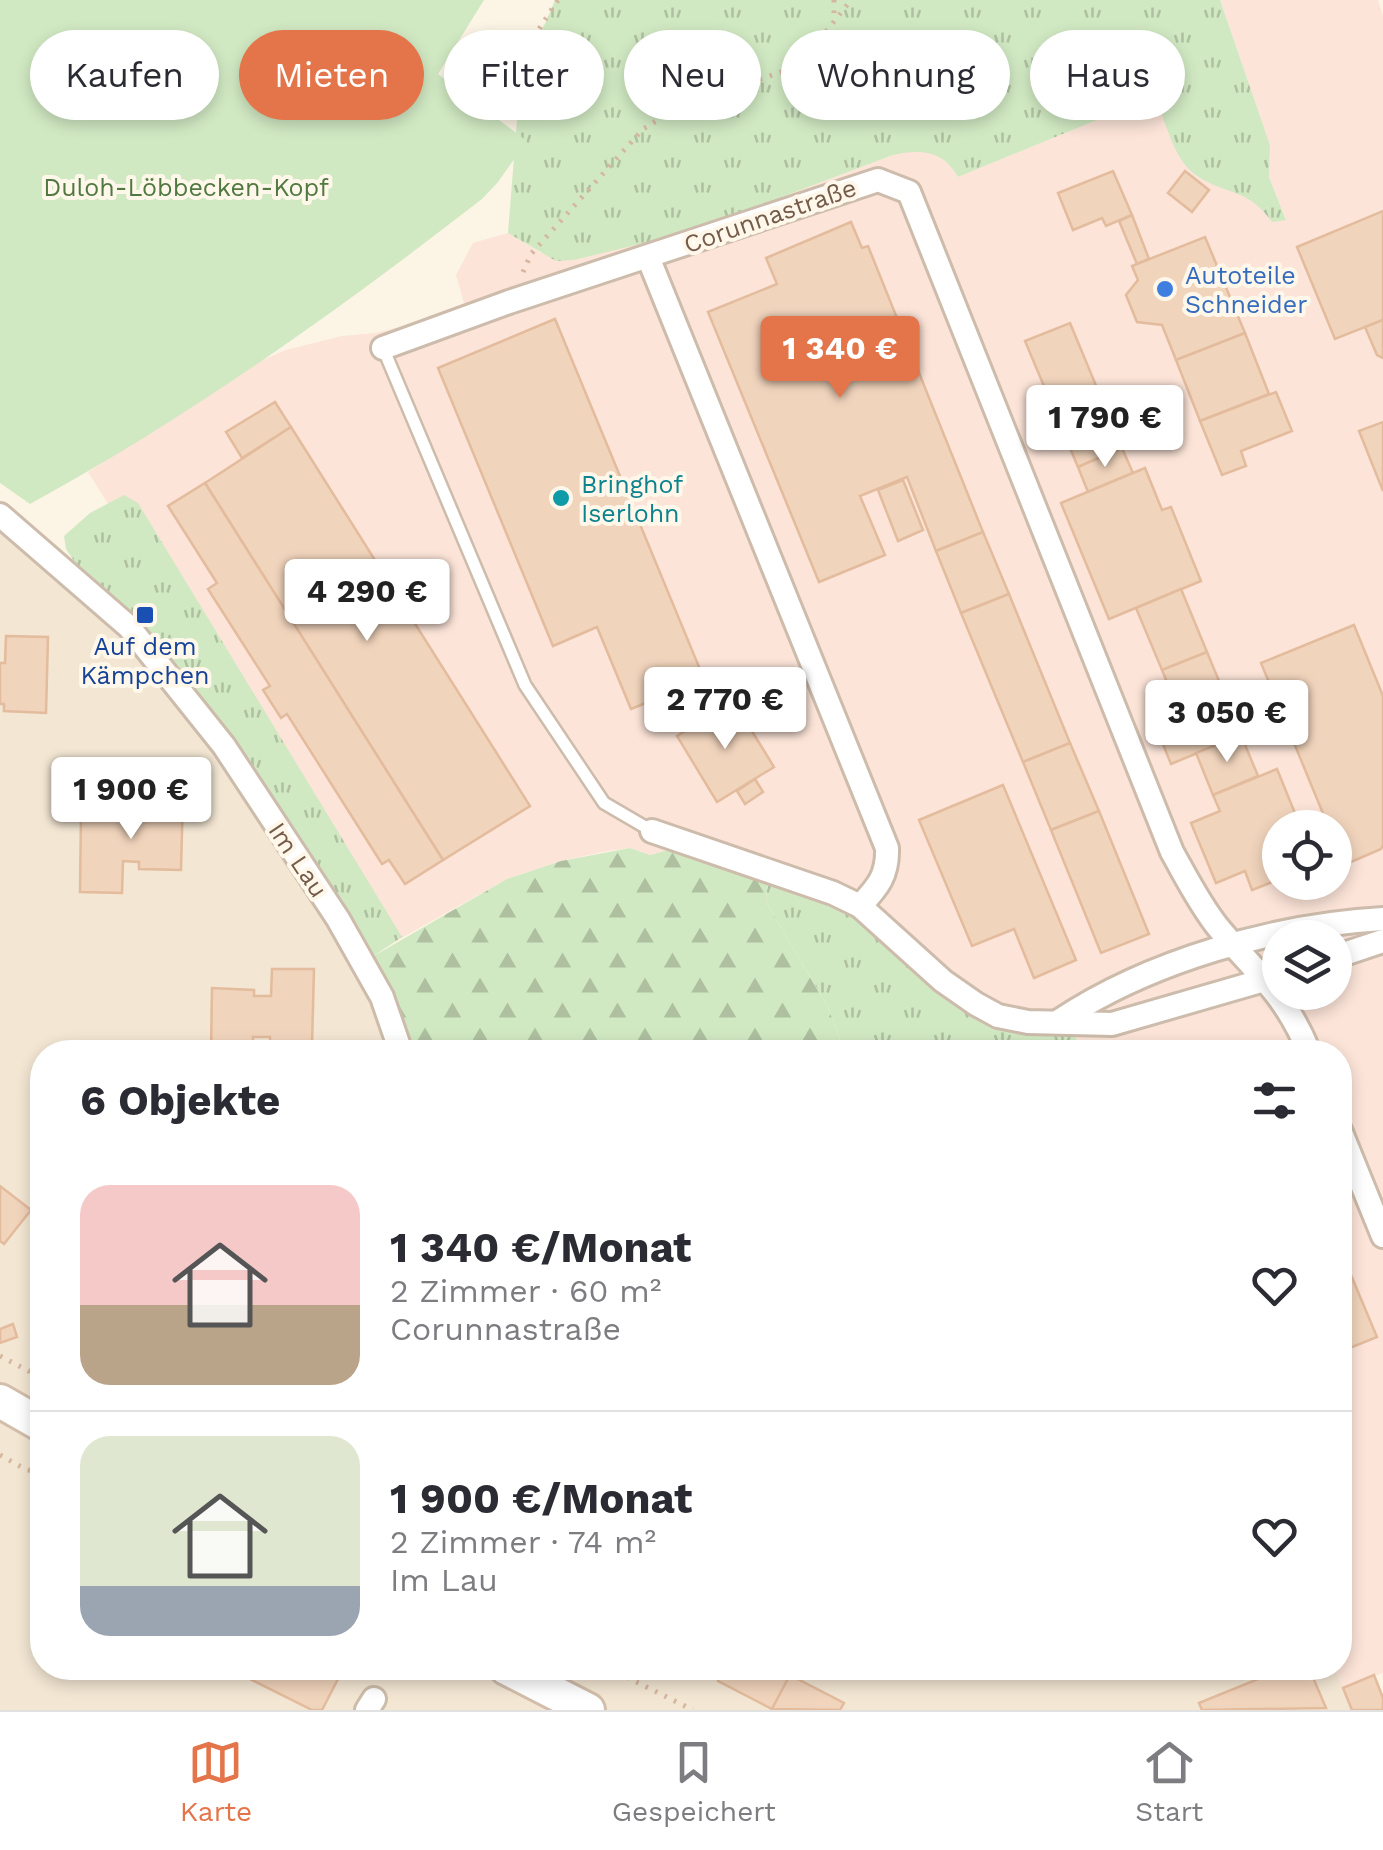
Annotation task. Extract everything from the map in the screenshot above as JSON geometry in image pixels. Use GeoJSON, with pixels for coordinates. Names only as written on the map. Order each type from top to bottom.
{"type":"FeatureCollection","features":[{"type":"Feature","properties":{"kind":"main road"},"geometry":{"type":"LineString","coordinates":[[0,1402],[30,1419]]}},
{"type":"Feature","properties":{"kind":"main road"},"geometry":{"type":"LineString","coordinates":[[0,1419],[30,1433]]}},
{"type":"Feature","properties":{"kind":"main road"},"geometry":{"type":"LineString","coordinates":[[529,1680],[588,1710]]}},
{"type":"Feature","properties":{"kind":"street","name":"Corunnastraße"},"geometry":{"type":"LineString","coordinates":[[383,348],[509,302],[878,180],[909,192],[1172,852],[1200,901],[1234,943],[1262,968]]}},
{"type":"Feature","properties":{"kind":"street"},"geometry":{"type":"LineString","coordinates":[[648,257],[887,848],[888,865],[882,882],[860,906]]}},
{"type":"Feature","properties":{"kind":"street","name":"Im Lau"},"geometry":{"type":"LineString","coordinates":[[0,515],[129,626],[175,680],[224,746],[338,919],[382,997],[396,1040]]}},
{"type":"Feature","properties":{"kind":"street","name":"Corunnastraße"},"geometry":{"type":"LineString","coordinates":[[652,832],[833,893],[860,906],[944,980],[998,1016],[1028,1022],[1112,1024],[1262,981]]}},
{"type":"Feature","properties":{"kind":"street"},"geometry":{"type":"LineString","coordinates":[[1059,1021],[1089,1000],[1234,943],[1383,919]]}},
{"type":"Feature","properties":{"kind":"street"},"geometry":{"type":"LineString","coordinates":[[1352,951],[1383,941]]}},
{"type":"Feature","properties":{"kind":"street","name":"Corunnastraße"},"geometry":{"type":"LineString","coordinates":[[1289,1010],[1303,1040]]}},
{"type":"Feature","properties":{"kind":"street"},"geometry":{"type":"LineString","coordinates":[[1352,1160],[1383,1236]]}},
{"type":"Feature","properties":{"kind":"lane","name":"Corunnastraße"},"geometry":{"type":"LineString","coordinates":[[383,348],[525,685],[604,803],[652,832]]}},
{"type":"Feature","properties":{"kind":"path"},"geometry":{"type":"LineString","coordinates":[[538,30],[558,0]]}},
{"type":"Feature","properties":{"kind":"path"},"geometry":{"type":"LineString","coordinates":[[834,0],[834,22]]}},
{"type":"Feature","properties":{"kind":"path"},"geometry":{"type":"LineString","coordinates":[[509,302],[531,254],[643,129],[676,109],[789,69],[814,47],[851,0]]}},
{"type":"Feature","properties":{"kind":"path"},"geometry":{"type":"LineString","coordinates":[[0,1356],[30,1372]]}},
{"type":"Feature","properties":{"kind":"path"},"geometry":{"type":"LineString","coordinates":[[0,1455],[30,1470]]}},
{"type":"Feature","properties":{"kind":"path"},"geometry":{"type":"LineString","coordinates":[[632,1680],[692,1710]]}},
{"type":"Feature","properties":{"kind":"shaded area"},"geometry":{"type":"Polygon","coordinates":[[[1220,0],[1378,0],[1383,16],[1383,1673],[1343,1688],[1340,1680],[1352,1680],[1352,1040],[1077,1040],[1074,1032],[1035,1034],[993,1024],[794,887],[668,850],[650,855],[630,848],[607,851],[507,879],[387,946],[88,472],[265,359],[286,350],[466,310],[456,275],[473,243],[508,233],[541,253],[689,232],[893,155],[915,150],[935,154],[952,166],[958,177],[1097,120],[1169,120],[1203,179],[1243,194],[1272,221],[1286,219],[1269,177],[1270,145],[1220,0]]]}},
{"type":"Feature","properties":{"kind":"shaded area"},"geometry":{"type":"Polygon","coordinates":[[[0,522],[156,665],[282,843],[359,967],[392,1040],[30,1040],[30,1680],[1340,1680],[1352,1710],[0,1710],[0,522]]]}},
{"type":"Feature","properties":{"kind":"green space","name":"Duloh-Löbbecken-Kopf"},"geometry":{"type":"Polygon","coordinates":[[[0,0],[484,0],[465,30],[444,30],[444,64],[438,74],[444,79],[444,120],[499,120],[527,141],[482,199],[374,281],[206,399],[89,470],[30,504],[0,483],[0,0]]]}},
{"type":"Feature","properties":{"kind":"green space"},"geometry":{"type":"Polygon","coordinates":[[[555,0],[1220,0],[1270,145],[1269,177],[1286,220],[1272,222],[1253,202],[1203,180],[1186,166],[1175,148],[1164,120],[1185,120],[1185,30],[1030,30],[1030,120],[1097,120],[958,177],[945,161],[930,154],[893,155],[689,232],[556,261],[508,233],[517,120],[604,120],[604,30],[541,30],[555,0]]]}},
{"type":"Feature","properties":{"kind":"green space"},"geometry":{"type":"Polygon","coordinates":[[[124,495],[138,503],[402,937],[372,957],[249,765],[183,672],[84,576],[66,549],[64,536],[90,513],[124,495]]]}},
{"type":"Feature","properties":{"kind":"green space"},"geometry":{"type":"Polygon","coordinates":[[[630,848],[650,855],[668,850],[768,880],[766,902],[828,1007],[840,1040],[404,1040],[372,957],[507,879],[561,861],[630,848]]]}},
{"type":"Feature","properties":{"kind":"green space"},"geometry":{"type":"Polygon","coordinates":[[[768,880],[850,912],[993,1024],[1035,1034],[1074,1032],[1077,1040],[840,1040],[828,1007],[766,902],[768,880]]]}},
{"type":"Feature","properties":{"kind":"building"},"geometry":{"type":"Polygon","coordinates":[[[1113,171],[1132,215],[1106,226],[1102,218],[1073,230],[1058,193],[1113,171]]]}},
{"type":"Feature","properties":{"kind":"building"},"geometry":{"type":"Polygon","coordinates":[[[1185,171],[1209,190],[1192,212],[1168,193],[1185,171]]]}},
{"type":"Feature","properties":{"kind":"building"},"geometry":{"type":"Polygon","coordinates":[[[1383,211],[1383,320],[1335,339],[1297,247],[1383,211]]]}},
{"type":"Feature","properties":{"kind":"building"},"geometry":{"type":"Polygon","coordinates":[[[1132,215],[1149,259],[1137,264],[1119,221],[1132,215]]]}},
{"type":"Feature","properties":{"kind":"building"},"geometry":{"type":"Polygon","coordinates":[[[851,222],[862,248],[868,246],[983,532],[936,551],[907,477],[860,496],[885,555],[819,582],[708,312],[777,284],[766,258],[851,222]]]}},
{"type":"Feature","properties":{"kind":"building"},"geometry":{"type":"Polygon","coordinates":[[[1205,237],[1245,333],[1176,360],[1162,325],[1137,322],[1126,295],[1138,280],[1132,266],[1205,237]]]}},
{"type":"Feature","properties":{"kind":"building","name":"Bringhof Iserlohn"},"geometry":{"type":"Polygon","coordinates":[[[555,319],[704,679],[631,709],[597,627],[553,646],[438,368],[555,319]]]}},
{"type":"Feature","properties":{"kind":"building"},"geometry":{"type":"Polygon","coordinates":[[[1383,320],[1383,358],[1377,355],[1365,327],[1383,320]]]}},
{"type":"Feature","properties":{"kind":"building"},"geometry":{"type":"Polygon","coordinates":[[[1070,323],[1122,448],[1078,467],[1025,341],[1070,323]]]}},
{"type":"Feature","properties":{"kind":"building"},"geometry":{"type":"Polygon","coordinates":[[[1245,333],[1269,394],[1200,421],[1176,360],[1245,333]]]}},
{"type":"Feature","properties":{"kind":"building"},"geometry":{"type":"Polygon","coordinates":[[[1276,392],[1292,431],[1241,451],[1246,466],[1222,475],[1200,421],[1276,392]]]}},
{"type":"Feature","properties":{"kind":"building"},"geometry":{"type":"Polygon","coordinates":[[[275,402],[291,427],[242,458],[226,432],[275,402]]]}},
{"type":"Feature","properties":{"kind":"building"},"geometry":{"type":"Polygon","coordinates":[[[1383,422],[1383,491],[1359,431],[1383,422]]]}},
{"type":"Feature","properties":{"kind":"building"},"geometry":{"type":"Polygon","coordinates":[[[291,427],[530,806],[443,860],[205,483],[291,427]]]}},
{"type":"Feature","properties":{"kind":"building"},"geometry":{"type":"Polygon","coordinates":[[[1122,448],[1133,473],[1088,492],[1078,467],[1122,448]]]}},
{"type":"Feature","properties":{"kind":"building"},"geometry":{"type":"Polygon","coordinates":[[[1145,468],[1162,510],[1171,507],[1201,581],[1109,619],[1061,503],[1145,468]]]}},
{"type":"Feature","properties":{"kind":"building"},"geometry":{"type":"Polygon","coordinates":[[[903,480],[923,530],[898,541],[878,490],[903,480]]]}},
{"type":"Feature","properties":{"kind":"building"},"geometry":{"type":"Polygon","coordinates":[[[205,483],[443,860],[405,884],[389,860],[382,864],[287,714],[281,718],[263,690],[270,686],[208,589],[217,583],[168,506],[205,483]]]}},
{"type":"Feature","properties":{"kind":"building"},"geometry":{"type":"Polygon","coordinates":[[[983,532],[1009,594],[961,613],[936,551],[983,532]]]}},
{"type":"Feature","properties":{"kind":"building"},"geometry":{"type":"Polygon","coordinates":[[[1181,589],[1207,652],[1162,670],[1136,608],[1181,589]]]}},
{"type":"Feature","properties":{"kind":"building"},"geometry":{"type":"Polygon","coordinates":[[[1009,594],[1070,743],[1023,762],[961,613],[1009,594]]]}},
{"type":"Feature","properties":{"kind":"building"},"geometry":{"type":"Polygon","coordinates":[[[1354,625],[1383,696],[1381,849],[1352,862],[1352,810],[1322,810],[1261,663],[1354,625]]]}},
{"type":"Feature","properties":{"kind":"building"},"geometry":{"type":"Polygon","coordinates":[[[6,636],[48,637],[46,713],[4,711],[4,704],[0,704],[0,663],[5,663],[6,636]]]}},
{"type":"Feature","properties":{"kind":"building"},"geometry":{"type":"Polygon","coordinates":[[[1207,652],[1224,693],[1179,712],[1162,670],[1207,652]]]}},
{"type":"Feature","properties":{"kind":"building"},"geometry":{"type":"Polygon","coordinates":[[[1243,685],[1260,727],[1171,764],[1154,722],[1243,685]]]}},
{"type":"Feature","properties":{"kind":"building"},"geometry":{"type":"Polygon","coordinates":[[[734,702],[774,767],[717,802],[677,736],[734,702]]]}},
{"type":"Feature","properties":{"kind":"building"},"geometry":{"type":"Polygon","coordinates":[[[1241,735],[1258,776],[1213,795],[1196,753],[1241,735]]]}},
{"type":"Feature","properties":{"kind":"building"},"geometry":{"type":"Polygon","coordinates":[[[1070,743],[1099,811],[1051,830],[1023,762],[1070,743]]]}},
{"type":"Feature","properties":{"kind":"building"},"geometry":{"type":"Polygon","coordinates":[[[1277,769],[1294,810],[1262,810],[1262,886],[1252,890],[1245,871],[1216,883],[1191,823],[1220,811],[1213,795],[1277,769]]]}},
{"type":"Feature","properties":{"kind":"building"},"geometry":{"type":"Polygon","coordinates":[[[755,779],[763,792],[745,804],[737,791],[755,779]]]}},
{"type":"Feature","properties":{"kind":"building"},"geometry":{"type":"Polygon","coordinates":[[[1003,785],[1076,960],[1034,978],[1014,929],[972,946],[919,820],[1003,785]]]}},
{"type":"Feature","properties":{"kind":"building"},"geometry":{"type":"Polygon","coordinates":[[[141,793],[183,794],[181,870],[139,869],[139,862],[123,861],[122,893],[80,892],[81,813],[123,814],[123,821],[140,821],[141,793]]]}},
{"type":"Feature","properties":{"kind":"building"},"geometry":{"type":"Polygon","coordinates":[[[1099,811],[1149,934],[1101,953],[1051,830],[1099,811]]]}},
{"type":"Feature","properties":{"kind":"building"},"geometry":{"type":"Polygon","coordinates":[[[272,969],[314,969],[312,1040],[211,1040],[212,988],[254,990],[254,996],[271,996],[272,969]]]}},
{"type":"Feature","properties":{"kind":"building"},"geometry":{"type":"Polygon","coordinates":[[[0,1186],[30,1211],[4,1244],[0,1241],[0,1186]]]}},
{"type":"Feature","properties":{"kind":"building"},"geometry":{"type":"Polygon","coordinates":[[[1352,1278],[1377,1337],[1352,1347],[1352,1278]]]}},
{"type":"Feature","properties":{"kind":"building"},"geometry":{"type":"Polygon","coordinates":[[[13,1324],[17,1337],[0,1343],[0,1329],[13,1324]]]}},
{"type":"Feature","properties":{"kind":"building"},"geometry":{"type":"Polygon","coordinates":[[[1374,1675],[1383,1710],[1352,1710],[1343,1688],[1374,1675]]]}},
{"type":"Feature","properties":{"kind":"building"},"geometry":{"type":"Polygon","coordinates":[[[252,1680],[337,1680],[322,1710],[312,1710],[252,1680]]]}},
{"type":"Feature","properties":{"kind":"building"},"geometry":{"type":"Polygon","coordinates":[[[719,1680],[787,1680],[772,1709],[719,1680]]]}},
{"type":"Feature","properties":{"kind":"building"},"geometry":{"type":"Polygon","coordinates":[[[787,1680],[800,1680],[844,1703],[840,1710],[772,1709],[787,1680]]]}},
{"type":"Feature","properties":{"kind":"building"},"geometry":{"type":"Polygon","coordinates":[[[1256,1680],[1314,1680],[1326,1708],[1202,1710],[1199,1703],[1256,1680]]]}},
{"type":"Feature","properties":{"kind":"place","name":"Autoteile Schneider"},"geometry":{"type":"Point","coordinates":[1165,289]}},
{"type":"Feature","properties":{"kind":"place","name":"Bringhof Iserlohn"},"geometry":{"type":"Point","coordinates":[561,498]}},
{"type":"Feature","properties":{"kind":"place","name":"Auf dem Kämpchen"},"geometry":{"type":"Point","coordinates":[145,615]}}]}
